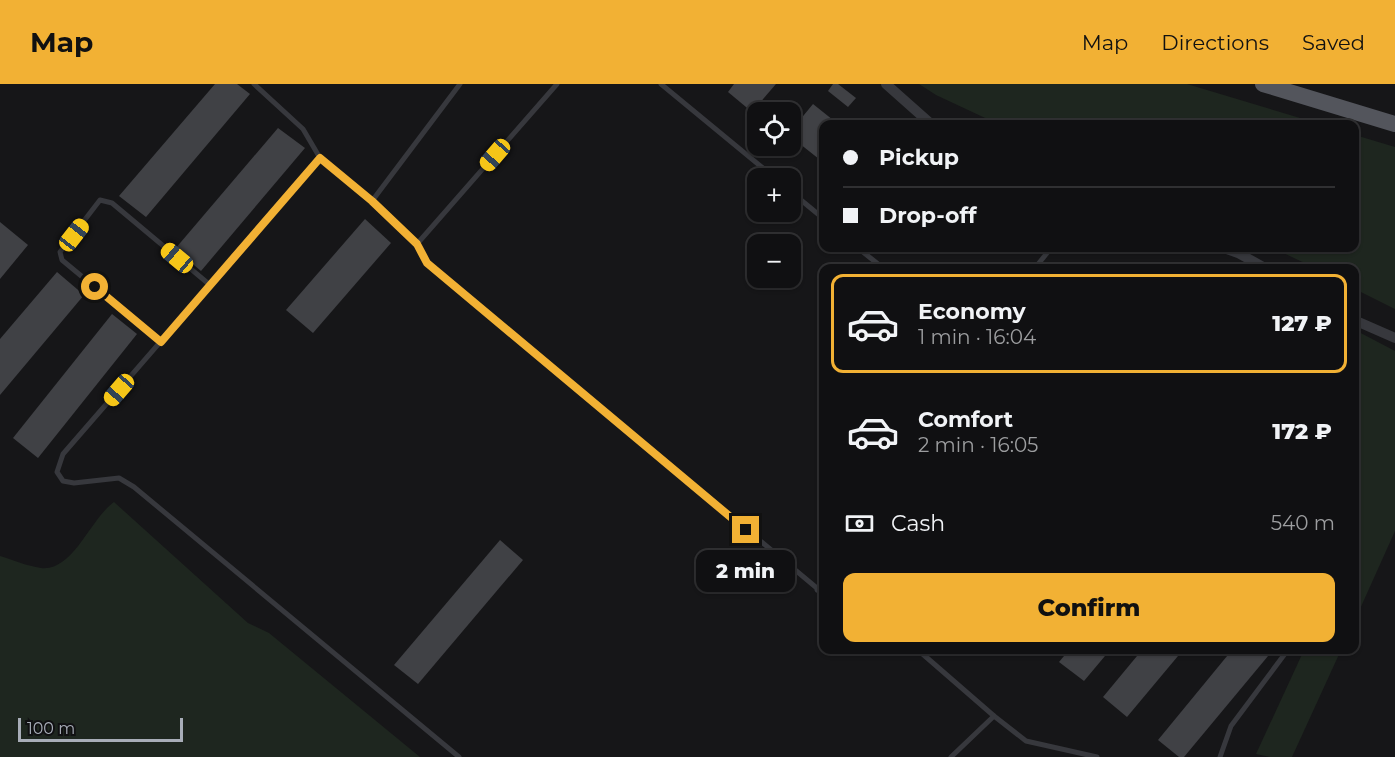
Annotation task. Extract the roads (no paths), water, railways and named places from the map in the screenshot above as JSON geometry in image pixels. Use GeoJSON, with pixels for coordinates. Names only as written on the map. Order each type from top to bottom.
{"type":"FeatureCollection","features":[{"type":"Feature","properties":{"kind":"main road"},"geometry":{"type":"LineString","coordinates":[[1263,84],[1395,124]]}},
{"type":"Feature","properties":{"kind":"street"},"geometry":{"type":"LineString","coordinates":[[886,84],[926,120]]}},
{"type":"Feature","properties":{"kind":"street"},"geometry":{"type":"LineString","coordinates":[[1235,252],[1258,264]]}},
{"type":"Feature","properties":{"kind":"street"},"geometry":{"type":"LineString","coordinates":[[1359,322],[1395,338]]}},
{"type":"Feature","properties":{"kind":"lane"},"geometry":{"type":"LineString","coordinates":[[254,84],[303,129],[320,158],[372,201],[417,244],[427,263],[817,590]]}},
{"type":"Feature","properties":{"kind":"lane"},"geometry":{"type":"LineString","coordinates":[[372,201],[460,84]]}},
{"type":"Feature","properties":{"kind":"lane"},"geometry":{"type":"LineString","coordinates":[[417,244],[557,84]]}},
{"type":"Feature","properties":{"kind":"lane"},"geometry":{"type":"LineString","coordinates":[[661,84],[763,168]]}},
{"type":"Feature","properties":{"kind":"lane"},"geometry":{"type":"LineString","coordinates":[[320,158],[63,454],[57,472],[63,481],[74,483],[119,478],[134,487],[459,757]]}},
{"type":"Feature","properties":{"kind":"lane"},"geometry":{"type":"LineString","coordinates":[[161,342],[62,260],[60,252],[100,200],[112,203],[210,285]]}},
{"type":"Feature","properties":{"kind":"lane"},"geometry":{"type":"LineString","coordinates":[[801,200],[819,215]]}},
{"type":"Feature","properties":{"kind":"lane"},"geometry":{"type":"LineString","coordinates":[[863,252],[878,264]]}},
{"type":"Feature","properties":{"kind":"lane"},"geometry":{"type":"LineString","coordinates":[[1038,264],[1048,252]]}},
{"type":"Feature","properties":{"kind":"lane"},"geometry":{"type":"LineString","coordinates":[[923,654],[1026,741],[1097,757]]}},
{"type":"Feature","properties":{"kind":"lane"},"geometry":{"type":"LineString","coordinates":[[1220,757],[1231,726],[1284,654]]}},
{"type":"Feature","properties":{"kind":"lane"},"geometry":{"type":"LineString","coordinates":[[951,757],[994,716]]}}]}
